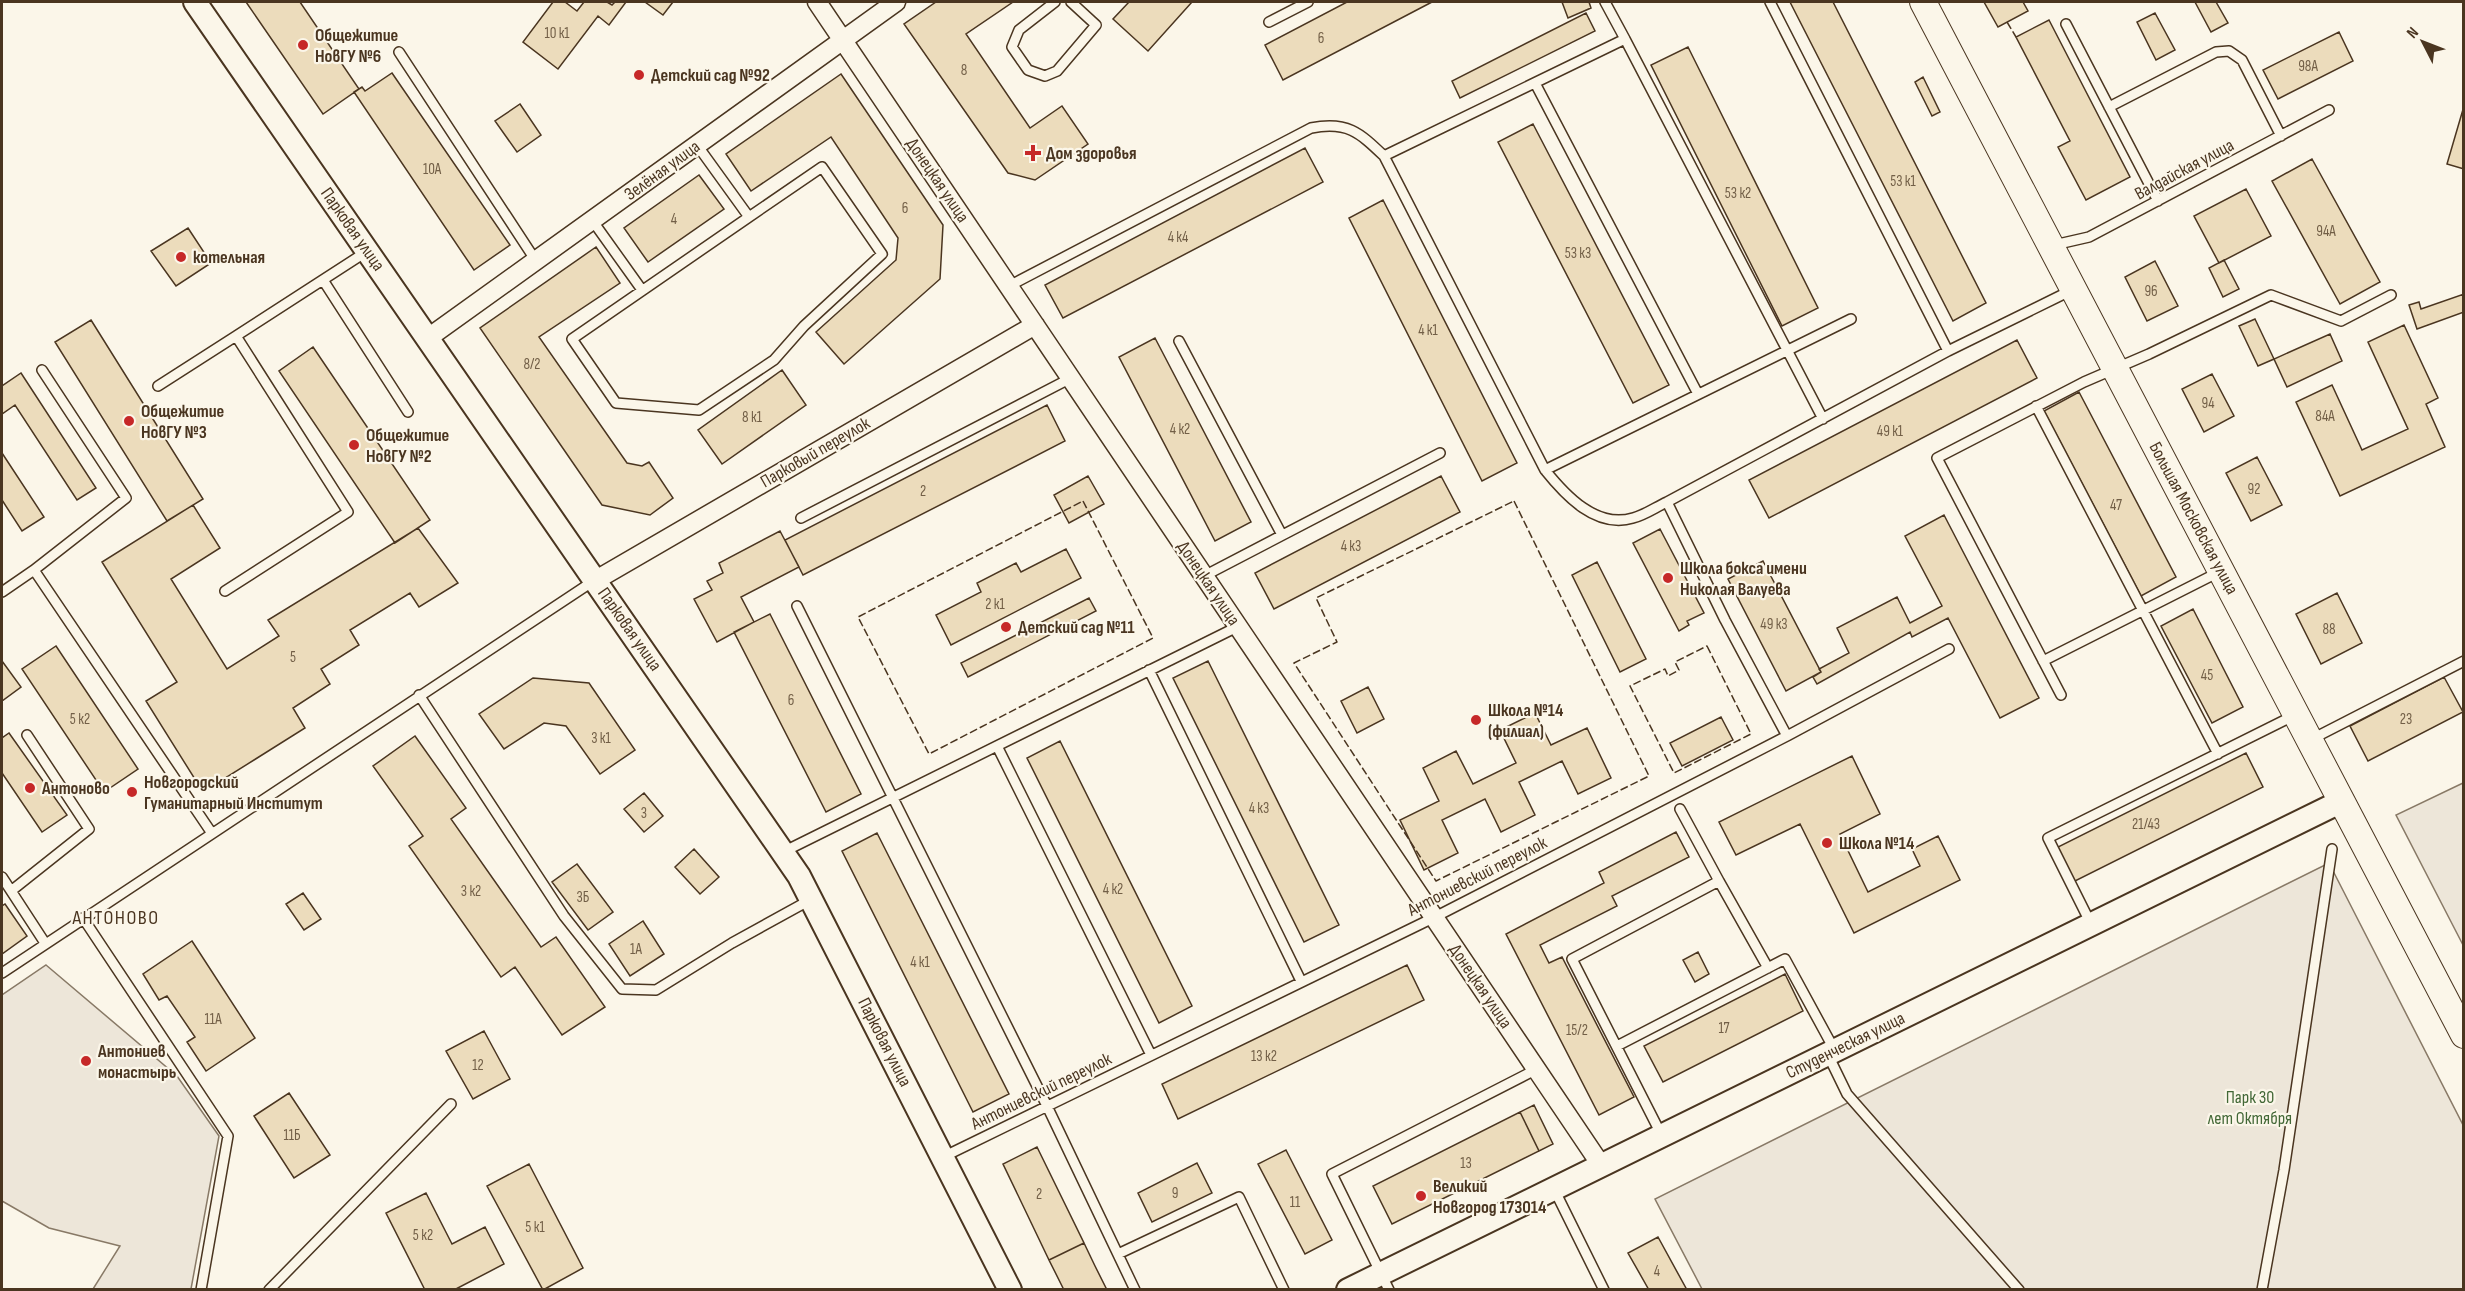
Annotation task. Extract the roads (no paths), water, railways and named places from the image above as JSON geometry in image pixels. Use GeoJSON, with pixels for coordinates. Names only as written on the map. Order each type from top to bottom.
{"type":"FeatureCollection","features":[{"type":"Feature","properties":{"kind":"main road","name":"Большая Московская улица"},"geometry":{"type":"LineString","coordinates":[[1923,2],[2463,1035]]}},
{"type":"Feature","properties":{"kind":"street","name":"Парковая улица"},"geometry":{"type":"LineString","coordinates":[[195,2],[783,852],[812,899],[1010,1290]]}},
{"type":"Feature","properties":{"kind":"street","name":"Донецкая улица"},"geometry":{"type":"LineString","coordinates":[[817,2],[1601,1165]]}},
{"type":"Feature","properties":{"kind":"street","name":"Зелёная улица"},"geometry":{"type":"LineString","coordinates":[[428,338],[896,2]]}},
{"type":"Feature","properties":{"kind":"street","name":"Парковый переулок"},"geometry":{"type":"LineString","coordinates":[[596,580],[1035,325]]}},
{"type":"Feature","properties":{"kind":"street","name":"Студенческая улица"},"geometry":{"type":"LineString","coordinates":[[1348,1290],[1385,1281],[1601,1165],[2342,801]]}},
{"type":"Feature","properties":{"kind":"street"},"geometry":{"type":"LineString","coordinates":[[2444,998],[2463,1015]]}},
{"type":"Feature","properties":{"kind":"lane"},"geometry":{"type":"LineString","coordinates":[[1054,2],[1019,30],[1012,47],[1028,70],[1044,76],[1057,71],[1096,25],[1071,2]]}},
{"type":"Feature","properties":{"kind":"lane"},"geometry":{"type":"LineString","coordinates":[[1269,22],[1308,2]]}},
{"type":"Feature","properties":{"kind":"lane"},"geometry":{"type":"LineString","coordinates":[[1605,2],[1823,419]]}},
{"type":"Feature","properties":{"kind":"lane"},"geometry":{"type":"LineString","coordinates":[[1770,2],[1948,351]]}},
{"type":"Feature","properties":{"kind":"lane"},"geometry":{"type":"LineString","coordinates":[[2066,24],[2158,201]]}},
{"type":"Feature","properties":{"kind":"lane"},"geometry":{"type":"LineString","coordinates":[[1384,156],[1625,39]]}},
{"type":"Feature","properties":{"kind":"lane"},"geometry":{"type":"LineString","coordinates":[[2109,107],[2216,52],[2229,51],[2242,60],[2281,136]]}},
{"type":"Feature","properties":{"kind":"lane"},"geometry":{"type":"LineString","coordinates":[[399,52],[536,261]]}},
{"type":"Feature","properties":{"kind":"lane"},"geometry":{"type":"LineString","coordinates":[[1535,83],[1698,394]]}},
{"type":"Feature","properties":{"kind":"lane","name":"Валдайская улица"},"geometry":{"type":"LineString","coordinates":[[2051,245],[2089,237],[2329,110]]}},
{"type":"Feature","properties":{"kind":"lane"},"geometry":{"type":"LineString","coordinates":[[1009,286],[1311,128],[1332,124],[1346,127],[1366,139],[1384,156],[1545,470],[1575,503],[1610,518],[1634,518],[1667,502],[1948,351],[2074,289]]}},
{"type":"Feature","properties":{"kind":"lane"},"geometry":{"type":"LineString","coordinates":[[697,145],[749,217]]}},
{"type":"Feature","properties":{"kind":"lane"},"geometry":{"type":"LineString","coordinates":[[822,167],[882,254],[804,326],[774,360],[699,411],[616,403],[572,339],[749,217],[822,167]]}},
{"type":"Feature","properties":{"kind":"lane"},"geometry":{"type":"LineString","coordinates":[[592,220],[642,290]]}},
{"type":"Feature","properties":{"kind":"lane"},"geometry":{"type":"LineString","coordinates":[[158,386],[368,251]]}},
{"type":"Feature","properties":{"kind":"lane"},"geometry":{"type":"LineString","coordinates":[[323,280],[408,412]]}},
{"type":"Feature","properties":{"kind":"lane"},"geometry":{"type":"LineString","coordinates":[[2061,695],[1937,458],[2036,406],[2271,295],[2341,321],[2391,295]]}},
{"type":"Feature","properties":{"kind":"lane"},"geometry":{"type":"LineString","coordinates":[[1545,470],[1851,319]]}},
{"type":"Feature","properties":{"kind":"lane"},"geometry":{"type":"LineString","coordinates":[[225,591],[348,512],[236,336]]}},
{"type":"Feature","properties":{"kind":"lane"},"geometry":{"type":"LineString","coordinates":[[1179,341],[1281,535]]}},
{"type":"Feature","properties":{"kind":"lane"},"geometry":{"type":"LineString","coordinates":[[2,592],[126,498],[42,370]]}},
{"type":"Feature","properties":{"kind":"lane"},"geometry":{"type":"LineString","coordinates":[[801,518],[1071,378]]}},
{"type":"Feature","properties":{"kind":"lane"},"geometry":{"type":"LineString","coordinates":[[2036,406],[2218,754]]}},
{"type":"Feature","properties":{"kind":"lane"},"geometry":{"type":"LineString","coordinates":[[1204,576],[1440,453]]}},
{"type":"Feature","properties":{"kind":"lane"},"geometry":{"type":"LineString","coordinates":[[1667,502],[1725,620],[1787,736]]}},
{"type":"Feature","properties":{"kind":"lane"},"geometry":{"type":"LineString","coordinates":[[34,570],[211,832]]}},
{"type":"Feature","properties":{"kind":"lane"},"geometry":{"type":"LineString","coordinates":[[2043,661],[2222,571]]}},
{"type":"Feature","properties":{"kind":"lane"},"geometry":{"type":"LineString","coordinates":[[2,973],[211,832],[596,580]]}},
{"type":"Feature","properties":{"kind":"lane"},"geometry":{"type":"LineString","coordinates":[[796,606],[894,797],[1135,1290]]}},
{"type":"Feature","properties":{"kind":"lane"},"geometry":{"type":"LineString","coordinates":[[783,852],[1239,626]]}},
{"type":"Feature","properties":{"kind":"lane","name":"Антониевский переулок"},"geometry":{"type":"LineString","coordinates":[[943,1157],[1435,917],[1787,736],[1949,649]]}},
{"type":"Feature","properties":{"kind":"lane"},"geometry":{"type":"LineString","coordinates":[[2310,740],[2463,661]]}},
{"type":"Feature","properties":{"kind":"lane"},"geometry":{"type":"LineString","coordinates":[[1149,670],[1301,981]]}},
{"type":"Feature","properties":{"kind":"lane"},"geometry":{"type":"LineString","coordinates":[[419,695],[564,916],[622,989],[656,990],[812,899]]}},
{"type":"Feature","properties":{"kind":"lane"},"geometry":{"type":"LineString","coordinates":[[2091,924],[2048,838],[2297,715]]}},
{"type":"Feature","properties":{"kind":"lane"},"geometry":{"type":"LineString","coordinates":[[11,891],[89,829],[27,735]]}},
{"type":"Feature","properties":{"kind":"lane"},"geometry":{"type":"LineString","coordinates":[[997,746],[1151,1055]]}},
{"type":"Feature","properties":{"kind":"lane"},"geometry":{"type":"LineString","coordinates":[[1680,809],[1768,968]]}},
{"type":"Feature","properties":{"kind":"lane"},"geometry":{"type":"LineString","coordinates":[[2262,1290],[2284,1170],[2332,849]]}},
{"type":"Feature","properties":{"kind":"lane"},"geometry":{"type":"LineString","coordinates":[[2,877],[45,943]]}},
{"type":"Feature","properties":{"kind":"lane"},"geometry":{"type":"LineString","coordinates":[[1661,1135],[1572,959],[1719,881]]}},
{"type":"Feature","properties":{"kind":"lane"},"geometry":{"type":"LineString","coordinates":[[83,918],[228,1136],[201,1290]]}},
{"type":"Feature","properties":{"kind":"lane"},"geometry":{"type":"LineString","coordinates":[[1617,1046],[1785,959],[1831,1052],[1847,1094],[2019,1290]]}},
{"type":"Feature","properties":{"kind":"lane"},"geometry":{"type":"LineString","coordinates":[[1385,1281],[1332,1174],[1537,1069]]}},
{"type":"Feature","properties":{"kind":"lane"},"geometry":{"type":"LineString","coordinates":[[269,1290],[452,1104]]}},
{"type":"Feature","properties":{"kind":"lane"},"geometry":{"type":"LineString","coordinates":[[1554,1189],[1604,1290]]}},
{"type":"Feature","properties":{"kind":"lane"},"geometry":{"type":"LineString","coordinates":[[1118,1254],[1239,1197],[1284,1290]]}},
{"type":"Feature","properties":{"kind":"place","name":"Общежитие НовГУ №6"},"geometry":{"type":"Point","coordinates":[303,45]}},
{"type":"Feature","properties":{"kind":"place","name":"Детский сад №92"},"geometry":{"type":"Point","coordinates":[639,75]}},
{"type":"Feature","properties":{"kind":"place","name":"Дом здоровья"},"geometry":{"type":"Point","coordinates":[1033,153]}},
{"type":"Feature","properties":{"kind":"place","name":"котельная"},"geometry":{"type":"Point","coordinates":[181,257]}},
{"type":"Feature","properties":{"kind":"place","name":"Общежитие НовГУ №3"},"geometry":{"type":"Point","coordinates":[129,421]}},
{"type":"Feature","properties":{"kind":"place","name":"Общежитие НовГУ №2"},"geometry":{"type":"Point","coordinates":[354,445]}},
{"type":"Feature","properties":{"kind":"place","name":"Школа бокса имени Николая Валуева"},"geometry":{"type":"Point","coordinates":[1668,578]}},
{"type":"Feature","properties":{"kind":"place","name":"Детский сад №11"},"geometry":{"type":"Point","coordinates":[1006,627]}},
{"type":"Feature","properties":{"kind":"place","name":"Школа №14 (филиал)"},"geometry":{"type":"Point","coordinates":[1476,720]}},
{"type":"Feature","properties":{"kind":"place","name":"Антоново"},"geometry":{"type":"Point","coordinates":[30,788]}},
{"type":"Feature","properties":{"kind":"place","name":"Новгородский Гуманитарный Институт"},"geometry":{"type":"Point","coordinates":[132,792]}},
{"type":"Feature","properties":{"kind":"place","name":"Школа №14"},"geometry":{"type":"Point","coordinates":[1827,843]}},
{"type":"Feature","properties":{"kind":"place","name":"Антониев монастырь"},"geometry":{"type":"Point","coordinates":[86,1061]}},
{"type":"Feature","properties":{"kind":"place","name":"Великий Новгород 173014"},"geometry":{"type":"Point","coordinates":[1421,1196]}},
{"type":"Feature","properties":{"kind":"district","name":"АНТОНОВО"},"geometry":{"type":"Point","coordinates":[116,917]}},
{"type":"Feature","properties":{"kind":"park label","name":"Парк 30 лет Октября"},"geometry":{"type":"Point","coordinates":[2250,1107]}}]}
